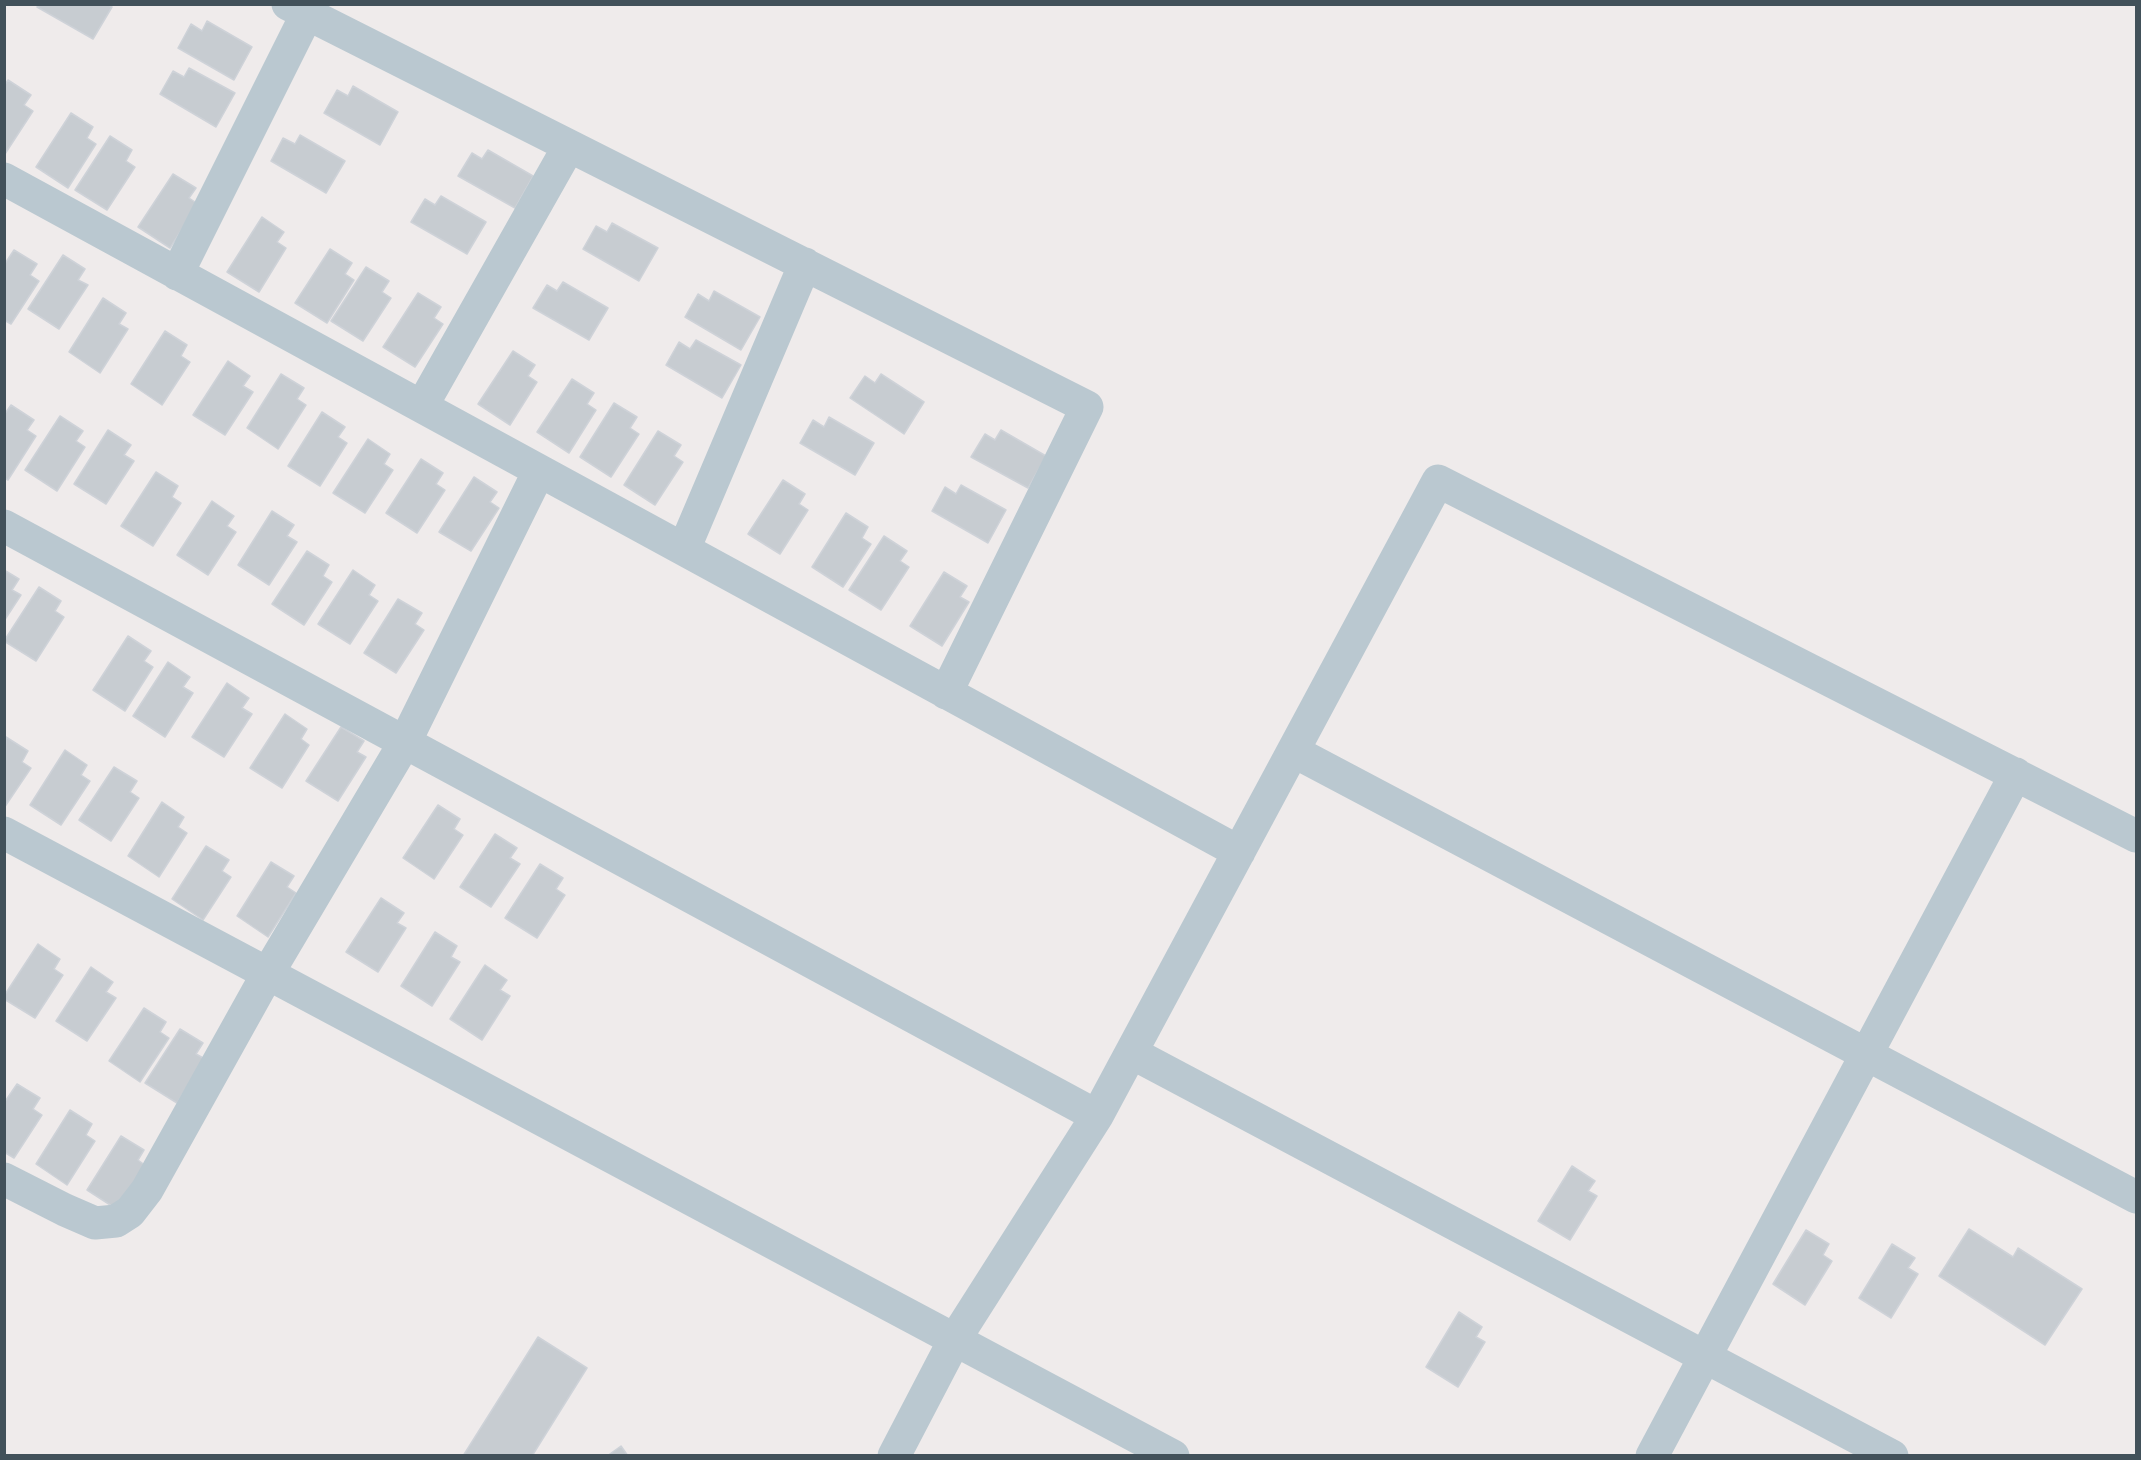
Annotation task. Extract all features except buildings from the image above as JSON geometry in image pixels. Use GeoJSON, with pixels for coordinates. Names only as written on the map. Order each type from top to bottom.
{"type":"FeatureCollection","features":[{"type":"Feature","properties":{"kind":"street"},"geometry":{"type":"LineString","coordinates":[[177,274],[298,9],[1087,407],[945,693]]}},
{"type":"Feature","properties":{"kind":"street"},"geometry":{"type":"LineString","coordinates":[[422,406],[569,146]]}},
{"type":"Feature","properties":{"kind":"street"},"geometry":{"type":"LineString","coordinates":[[4,179],[1239,852]]}},
{"type":"Feature","properties":{"kind":"street"},"geometry":{"type":"LineString","coordinates":[[684,549],[805,264]]}},
{"type":"Feature","properties":{"kind":"street"},"geometry":{"type":"LineString","coordinates":[[4,1179],[95,1223],[116,1221],[130,1212],[147,1190],[268,973],[405,742],[539,471]]}},
{"type":"Feature","properties":{"kind":"street"},"geometry":{"type":"LineString","coordinates":[[894,1455],[955,1339],[1097,1116],[1438,481],[2136,836]]}},
{"type":"Feature","properties":{"kind":"street"},"geometry":{"type":"LineString","coordinates":[[4,526],[1097,1116]]}},
{"type":"Feature","properties":{"kind":"street"},"geometry":{"type":"LineString","coordinates":[[1293,751],[2136,1197]]}},
{"type":"Feature","properties":{"kind":"street"},"geometry":{"type":"LineString","coordinates":[[1652,1455],[2016,774]]}},
{"type":"Feature","properties":{"kind":"street"},"geometry":{"type":"LineString","coordinates":[[4,833],[1173,1455]]}},
{"type":"Feature","properties":{"kind":"street"},"geometry":{"type":"LineString","coordinates":[[1132,1053],[1892,1455]]}}]}
